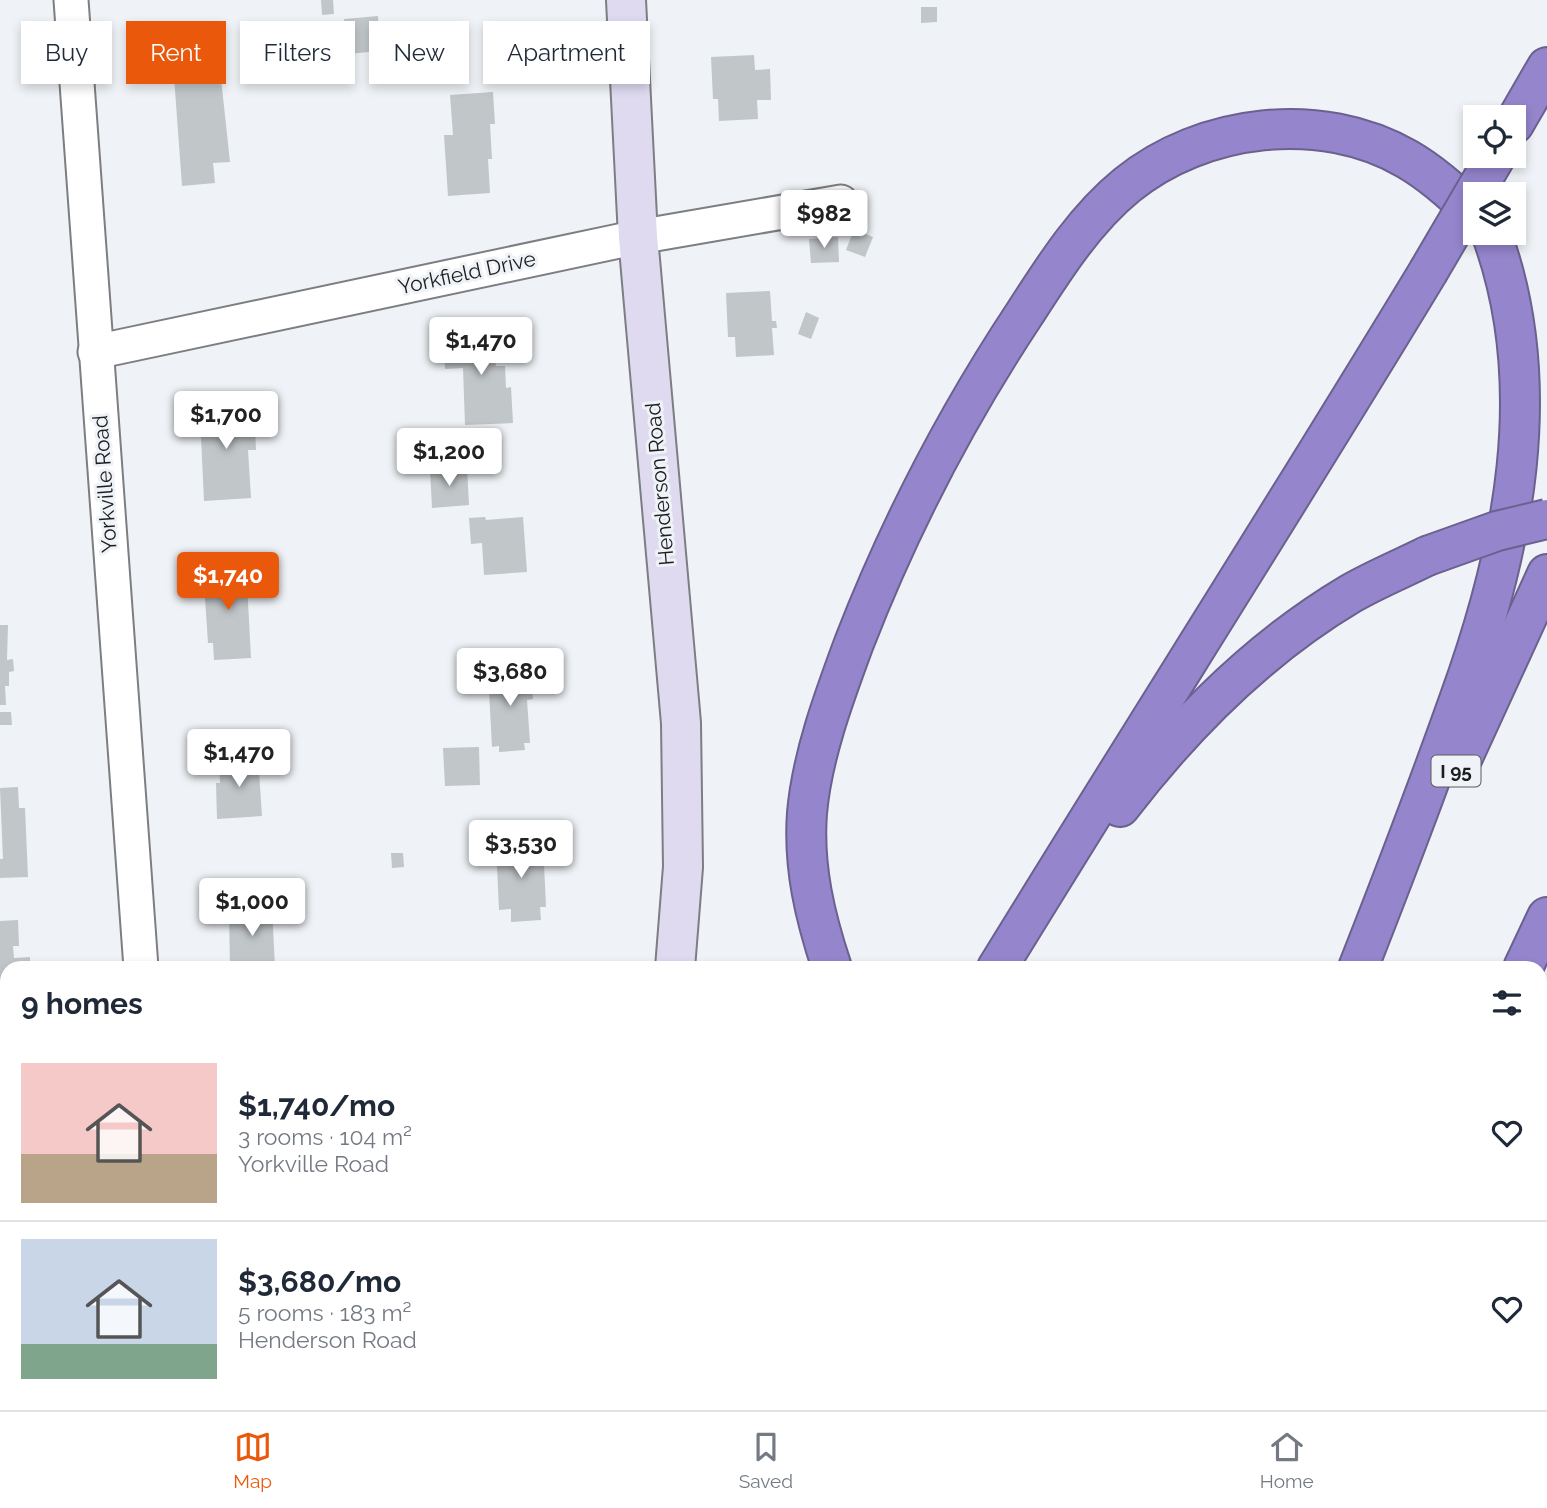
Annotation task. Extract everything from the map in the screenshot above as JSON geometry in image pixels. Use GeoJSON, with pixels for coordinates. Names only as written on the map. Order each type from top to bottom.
{"type":"FeatureCollection","features":[{"type":"Feature","properties":{"kind":"highway"},"geometry":{"type":"LineString","coordinates":[[1525,105],[1547,66]]}},
{"type":"Feature","properties":{"kind":"highway"},"geometry":{"type":"LineString","coordinates":[[830,961],[817,920],[807,866],[807,812],[818,757],[840,681],[880,578],[932,469],[983,376],[1047,279],[1097,213],[1129,184],[1200,142],[1242,133],[1286,130],[1327,132],[1382,147],[1405,158],[1444,184],[1463,202]]}},
{"type":"Feature","properties":{"kind":"highway"},"geometry":{"type":"LineString","coordinates":[[1003,961],[1207,628],[1294,494],[1489,168]]}},
{"type":"Feature","properties":{"kind":"highway"},"geometry":{"type":"LineString","coordinates":[[1361,961],[1416,819],[1504,574],[1522,514],[1531,469],[1537,408],[1536,371],[1529,319],[1511,266],[1498,245]]}},
{"type":"Feature","properties":{"kind":"highway"},"geometry":{"type":"LineString","coordinates":[[1004,961],[1141,779],[1212,702],[1278,644],[1350,594],[1427,556],[1497,531],[1547,519]]}},
{"type":"Feature","properties":{"kind":"highway","name":"I 95"},"geometry":{"type":"LineString","coordinates":[[1368,961],[1547,574]]}},
{"type":"Feature","properties":{"kind":"highway"},"geometry":{"type":"LineString","coordinates":[[1540,961],[1547,917]]}},
{"type":"Feature","properties":{"kind":"street","name":"Yorkville Road"},"geometry":{"type":"LineString","coordinates":[[71,0],[140,961]]}},
{"type":"Feature","properties":{"kind":"street","name":"Henderson Road"},"geometry":{"type":"LineString","coordinates":[[626,0],[638,237],[681,723],[683,867],[676,961]]}},
{"type":"Feature","properties":{"kind":"street","name":"Yorkfield Drive"},"geometry":{"type":"LineString","coordinates":[[95,352],[638,237],[841,202]]}},
{"type":"Feature","properties":{"kind":"building"},"geometry":{"type":"Polygon","coordinates":[[[321,0],[333,0],[334,14],[322,15],[321,0]]]}},
{"type":"Feature","properties":{"kind":"building"},"geometry":{"type":"Polygon","coordinates":[[[921,7],[937,7],[937,22],[921,23],[921,7]]]}},
{"type":"Feature","properties":{"kind":"building"},"geometry":{"type":"Polygon","coordinates":[[[378,16],[378,21],[369,21],[369,52],[355,53],[355,21],[344,19],[378,16]]]}},
{"type":"Feature","properties":{"kind":"building"},"geometry":{"type":"Polygon","coordinates":[[[754,55],[755,70],[770,69],[771,100],[757,100],[758,119],[719,121],[718,99],[713,99],[711,57],[754,55]]]}},
{"type":"Feature","properties":{"kind":"building"},"geometry":{"type":"Polygon","coordinates":[[[175,84],[222,84],[230,162],[213,163],[215,183],[182,186],[175,84]]]}},
{"type":"Feature","properties":{"kind":"building"},"geometry":{"type":"Polygon","coordinates":[[[493,92],[495,124],[490,124],[492,159],[488,159],[490,193],[448,196],[444,135],[453,135],[450,95],[493,92]]]}},
{"type":"Feature","properties":{"kind":"building"},"geometry":{"type":"Polygon","coordinates":[[[854,229],[873,237],[865,257],[846,250],[854,229]]]}},
{"type":"Feature","properties":{"kind":"building"},"geometry":{"type":"Polygon","coordinates":[[[838,237],[839,262],[811,263],[809,239],[838,237]]]}},
{"type":"Feature","properties":{"kind":"building"},"geometry":{"type":"Polygon","coordinates":[[[770,291],[772,321],[776,321],[777,328],[772,328],[774,355],[736,357],[735,337],[728,337],[726,293],[770,291]]]}},
{"type":"Feature","properties":{"kind":"building"},"geometry":{"type":"Polygon","coordinates":[[[806,312],[819,318],[811,339],[798,334],[806,312]]]}},
{"type":"Feature","properties":{"kind":"building"},"geometry":{"type":"Polygon","coordinates":[[[502,330],[503,353],[495,354],[496,366],[505,366],[506,388],[511,387],[513,423],[465,425],[463,368],[445,369],[444,336],[502,330]]]}},
{"type":"Feature","properties":{"kind":"building"},"geometry":{"type":"Polygon","coordinates":[[[254,405],[256,450],[248,450],[251,498],[204,501],[201,437],[198,437],[196,408],[254,405]]]}},
{"type":"Feature","properties":{"kind":"building"},"geometry":{"type":"Polygon","coordinates":[[[467,468],[469,505],[432,508],[430,470],[467,468]]]}},
{"type":"Feature","properties":{"kind":"building"},"geometry":{"type":"Polygon","coordinates":[[[485,517],[486,520],[523,517],[527,572],[484,575],[482,543],[471,544],[469,518],[485,517]]]}},
{"type":"Feature","properties":{"kind":"building"},"geometry":{"type":"Polygon","coordinates":[[[246,565],[251,658],[214,660],[213,643],[208,643],[203,568],[246,565]]]}},
{"type":"Feature","properties":{"kind":"building"},"geometry":{"type":"Polygon","coordinates":[[[0,625],[8,625],[7,660],[13,659],[14,671],[9,672],[9,686],[5,686],[6,705],[0,705],[0,625]]]}},
{"type":"Feature","properties":{"kind":"building"},"geometry":{"type":"Polygon","coordinates":[[[530,668],[533,699],[527,700],[530,743],[524,743],[525,750],[499,752],[499,746],[492,747],[488,671],[530,668]]]}},
{"type":"Feature","properties":{"kind":"building"},"geometry":{"type":"Polygon","coordinates":[[[0,712],[11,712],[12,725],[0,725],[0,712]]]}},
{"type":"Feature","properties":{"kind":"building"},"geometry":{"type":"Polygon","coordinates":[[[479,747],[480,785],[445,786],[443,748],[479,747]]]}},
{"type":"Feature","properties":{"kind":"building"},"geometry":{"type":"Polygon","coordinates":[[[258,757],[262,816],[217,819],[216,783],[220,783],[219,759],[258,757]]]}},
{"type":"Feature","properties":{"kind":"building"},"geometry":{"type":"Polygon","coordinates":[[[18,787],[19,808],[25,808],[28,877],[0,878],[0,859],[3,859],[0,788],[18,787]]]}},
{"type":"Feature","properties":{"kind":"building"},"geometry":{"type":"Polygon","coordinates":[[[543,843],[546,907],[540,907],[541,920],[511,922],[511,909],[499,910],[496,845],[543,843]]]}},
{"type":"Feature","properties":{"kind":"building"},"geometry":{"type":"Polygon","coordinates":[[[391,853],[403,853],[404,867],[392,868],[391,853]]]}},
{"type":"Feature","properties":{"kind":"building"},"geometry":{"type":"Polygon","coordinates":[[[272,907],[275,961],[230,961],[229,910],[272,907]]]}},
{"type":"Feature","properties":{"kind":"building"},"geometry":{"type":"Polygon","coordinates":[[[18,920],[19,946],[13,946],[14,958],[30,957],[30,961],[0,961],[0,921],[18,920]]]}}]}
